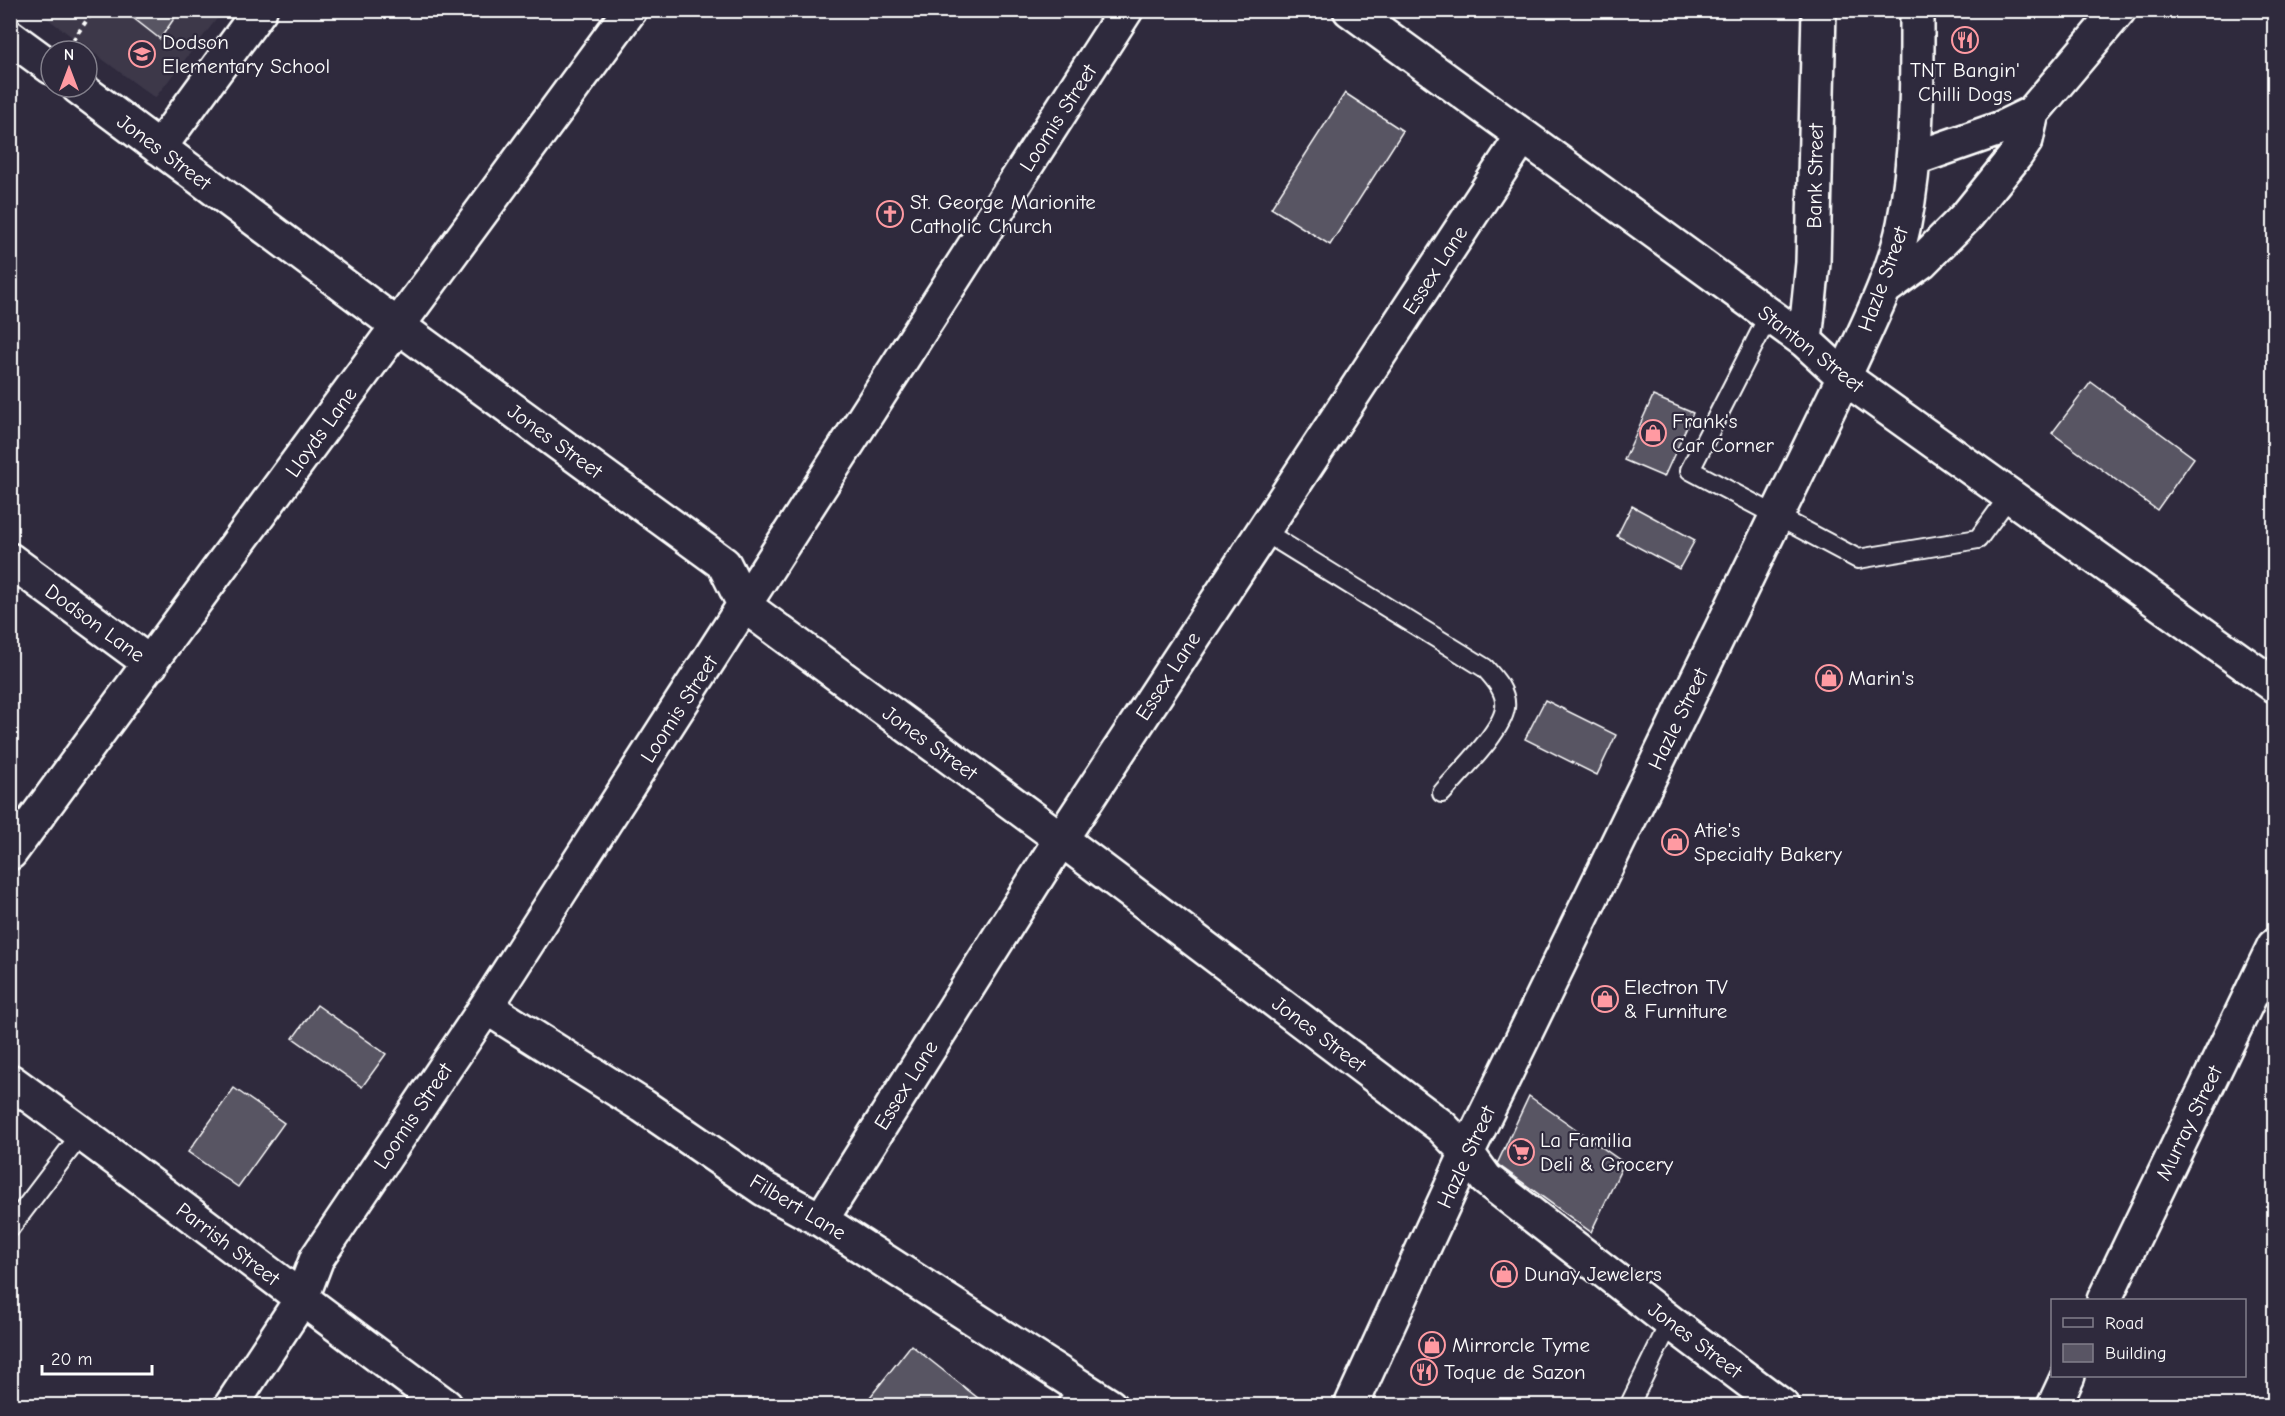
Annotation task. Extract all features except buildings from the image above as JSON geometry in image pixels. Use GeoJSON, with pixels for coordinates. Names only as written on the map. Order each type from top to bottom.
{"type":"FeatureCollection","features":[{"type":"Feature","properties":{"kind":"street"},"geometry":{"type":"LineString","coordinates":[[159,148],[260,10]]}},
{"type":"Feature","properties":{"kind":"street","name":"Lloyds Lane"},"geometry":{"type":"LineString","coordinates":[[10,853],[630,10]]}},
{"type":"Feature","properties":{"kind":"street","name":"Loomis Street"},"geometry":{"type":"LineString","coordinates":[[231,1406],[301,1300],[317,1258],[486,1007],[1126,10]]}},
{"type":"Feature","properties":{"kind":"street","name":"Stanton Street"},"geometry":{"type":"LineString","coordinates":[[1350,10],[1805,341],[1844,377],[2274,685]]}},
{"type":"Feature","properties":{"kind":"street","name":"Bank Street"},"geometry":{"type":"LineString","coordinates":[[1805,341],[1813,263],[1819,10]]}},
{"type":"Feature","properties":{"kind":"street","name":"Hazle Street"},"geometry":{"type":"LineString","coordinates":[[1351,1406],[1467,1153],[1844,377],[1884,289],[1904,226],[1916,140],[1917,10]]}},
{"type":"Feature","properties":{"kind":"street"},"geometry":{"type":"LineString","coordinates":[[1913,159],[1999,129],[2032,113],[2119,10]]}},
{"type":"Feature","properties":{"kind":"street"},"geometry":{"type":"LineString","coordinates":[[10,37],[39,58]]}},
{"type":"Feature","properties":{"kind":"street","name":"Jones Street"},"geometry":{"type":"LineString","coordinates":[[94,99],[723,564],[745,606],[1061,839],[1441,1126],[1467,1153],[1486,1179],[1782,1406]]}},
{"type":"Feature","properties":{"kind":"street"},"geometry":{"type":"LineString","coordinates":[[1884,289],[1921,262],[1966,217],[2016,156],[2026,140],[2032,113]]}},
{"type":"Feature","properties":{"kind":"street","name":"Essex Lane"},"geometry":{"type":"LineString","coordinates":[[822,1220],[1061,839],[1522,137]]}},
{"type":"Feature","properties":{"kind":"street","name":"Dodson Lane"},"geometry":{"type":"LineString","coordinates":[[10,560],[151,664]]}},
{"type":"Feature","properties":{"kind":"street","name":"Murray Street"},"geometry":{"type":"LineString","coordinates":[[2104,1299],[2274,946]]}},
{"type":"Feature","properties":{"kind":"street","name":"Filbert Lane"},"geometry":{"type":"LineString","coordinates":[[486,1007],[644,1106],[764,1189],[822,1220],[1073,1396],[1110,1406]]}},
{"type":"Feature","properties":{"kind":"street","name":"Parrish Street"},"geometry":{"type":"LineString","coordinates":[[10,1081],[446,1406]]}},
{"type":"Feature","properties":{"kind":"street"},"geometry":{"type":"LineString","coordinates":[[2054,1406],[2068,1377]]}},
{"type":"Feature","properties":{"kind":"lane"},"geometry":{"type":"LineString","coordinates":[[1769,315],[1690,470],[1777,514],[1858,559],[1978,539],[2010,495]]}},
{"type":"Feature","properties":{"kind":"lane"},"geometry":{"type":"LineString","coordinates":[[1263,531],[1485,668],[1501,687],[1505,708],[1497,729],[1442,793]]}},
{"type":"Feature","properties":{"kind":"lane"},"geometry":{"type":"LineString","coordinates":[[10,1228],[82,1133]]}},
{"type":"Feature","properties":{"kind":"lane"},"geometry":{"type":"LineString","coordinates":[[1629,1406],[1670,1322]]}},
{"type":"Feature","properties":{"kind":"path"},"geometry":{"type":"LineString","coordinates":[[73,39],[94,10]]}},
{"type":"Feature","properties":{"kind":"shaded area","name":"Dodson Elementary School"},"geometry":{"type":"Polygon","coordinates":[[[37,11],[223,11],[155,98],[99,57],[99,39],[75,39],[37,11]]]}},
{"type":"Feature","properties":{"kind":"place","name":"TNT Bangin' Chilli Dogs"},"geometry":{"type":"Point","coordinates":[1965,40]}},
{"type":"Feature","properties":{"kind":"place","name":"Dodson Elementary School"},"geometry":{"type":"Point","coordinates":[142,54]}},
{"type":"Feature","properties":{"kind":"place","name":"St. George Marionite Catholic Church"},"geometry":{"type":"Point","coordinates":[890,214]}},
{"type":"Feature","properties":{"kind":"place","name":"Frank's Car Corner"},"geometry":{"type":"Point","coordinates":[1653,433]}},
{"type":"Feature","properties":{"kind":"place","name":"Marin's"},"geometry":{"type":"Point","coordinates":[1829,678]}},
{"type":"Feature","properties":{"kind":"place","name":"Atie's Specialty Bakery"},"geometry":{"type":"Point","coordinates":[1675,842]}},
{"type":"Feature","properties":{"kind":"place","name":"Electron TV & Furniture"},"geometry":{"type":"Point","coordinates":[1605,999]}},
{"type":"Feature","properties":{"kind":"place","name":"La Familia Deli & Grocery"},"geometry":{"type":"Point","coordinates":[1521,1152]}},
{"type":"Feature","properties":{"kind":"place","name":"Dunay Jewelers"},"geometry":{"type":"Point","coordinates":[1504,1274]}},
{"type":"Feature","properties":{"kind":"place","name":"Mirrorcle Tyme"},"geometry":{"type":"Point","coordinates":[1432,1345]}},
{"type":"Feature","properties":{"kind":"place","name":"Toque de Sazon"},"geometry":{"type":"Point","coordinates":[1424,1372]}}]}
